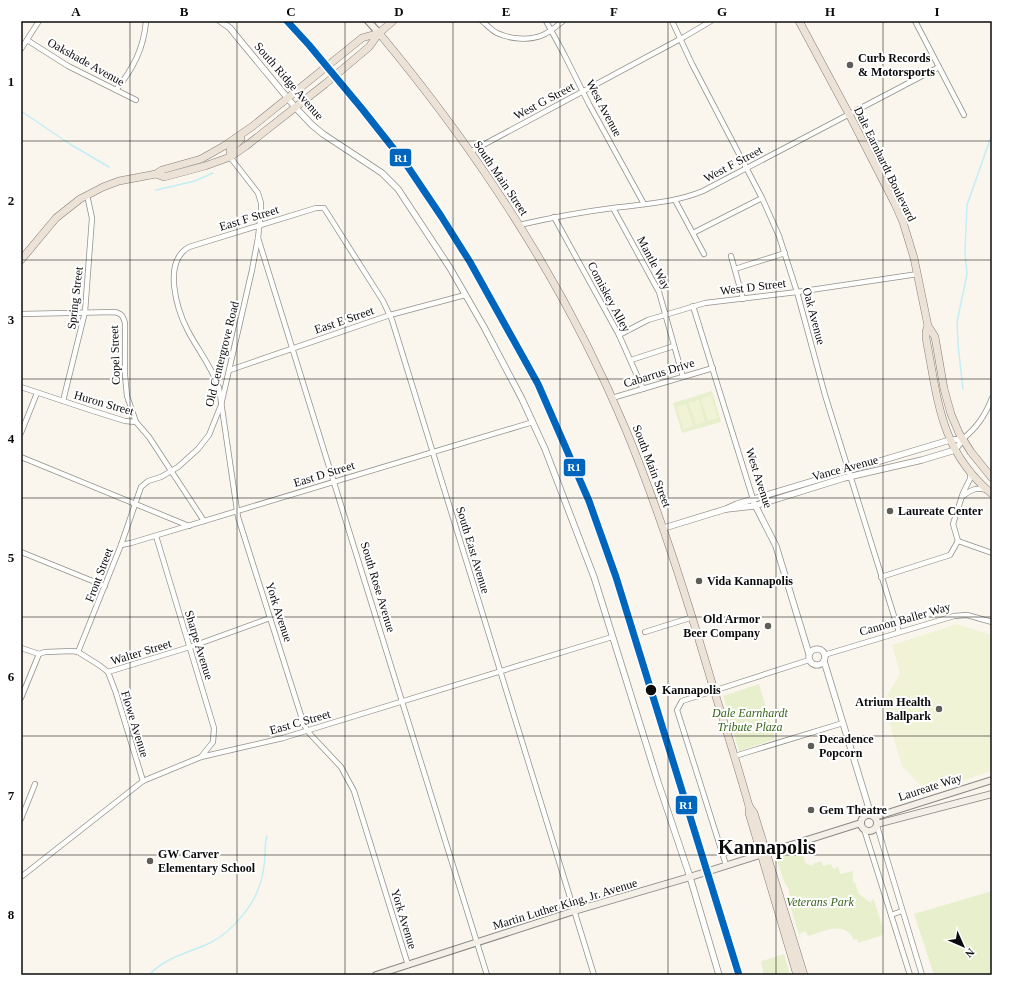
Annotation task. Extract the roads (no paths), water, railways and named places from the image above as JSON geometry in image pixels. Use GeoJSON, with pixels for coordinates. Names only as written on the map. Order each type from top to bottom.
{"type":"FeatureCollection","features":[{"type":"Feature","properties":{"kind":"main road","name":"South Main Street"},"geometry":{"type":"LineString","coordinates":[[368,21],[430,98],[501,196],[546,270],[576,326],[627,431],[664,528],[693,617],[714,691],[735,756],[749,806],[749,813],[764,853],[797,975]]}},
{"type":"Feature","properties":{"kind":"main road"},"geometry":{"type":"LineString","coordinates":[[156,174],[164,177],[192,171],[230,157],[246,146],[369,47],[379,33],[393,21]]}},
{"type":"Feature","properties":{"kind":"main road","name":"Dale Earnhardt Boulevard"},"geometry":{"type":"LineString","coordinates":[[799,21],[849,114],[903,222],[918,274],[928,326],[926,334],[927,343],[941,414],[955,450],[969,470],[990,493]]}},
{"type":"Feature","properties":{"kind":"main road"},"geometry":{"type":"LineString","coordinates":[[21,260],[56,218],[86,195],[119,181],[156,174],[162,170],[201,159],[224,146],[253,126],[362,38],[379,33]]}},
{"type":"Feature","properties":{"kind":"main road"},"geometry":{"type":"LineString","coordinates":[[230,157],[230,150],[253,126]]}},
{"type":"Feature","properties":{"kind":"main road","name":"Dale Earnhardt Boulevard"},"geometry":{"type":"LineString","coordinates":[[928,326],[932,330],[935,338],[944,389],[950,409],[963,439],[978,463],[992,478]]}},
{"type":"Feature","properties":{"kind":"main road","name":"Laureate Way"},"geometry":{"type":"LineString","coordinates":[[873,816],[992,780]]}},
{"type":"Feature","properties":{"kind":"main road","name":"Laureate Way"},"geometry":{"type":"LineString","coordinates":[[877,825],[910,814],[992,794]]}},
{"type":"Feature","properties":{"kind":"main road"},"geometry":{"type":"LineString","coordinates":[[804,975],[764,853],[861,823],[864,816],[873,816],[877,825],[871,831],[864,829],[861,823]]}},
{"type":"Feature","properties":{"kind":"main road","name":"Martin Luther King, Jr. Avenue"},"geometry":{"type":"LineString","coordinates":[[376,975],[574,911],[690,877],[764,853]]}},
{"type":"Feature","properties":{"kind":"street"},"geometry":{"type":"LineString","coordinates":[[21,49],[39,21]]}},
{"type":"Feature","properties":{"kind":"street"},"geometry":{"type":"LineString","coordinates":[[116,90],[133,66],[139,53],[146,21]]}},
{"type":"Feature","properties":{"kind":"street","name":"South Ridge Avenue"},"geometry":{"type":"LineString","coordinates":[[220,21],[230,28],[295,107],[323,134],[382,173],[398,189],[450,268],[484,327],[546,449],[594,577],[658,782],[690,877],[719,975]]}},
{"type":"Feature","properties":{"kind":"street"},"geometry":{"type":"LineString","coordinates":[[482,21],[496,33],[510,37],[532,38],[540,36],[551,30],[563,21]]}},
{"type":"Feature","properties":{"kind":"street","name":"West Avenue"},"geometry":{"type":"LineString","coordinates":[[546,21],[644,204]]}},
{"type":"Feature","properties":{"kind":"street","name":"Oak Avenue"},"geometry":{"type":"LineString","coordinates":[[672,21],[776,227],[797,292],[825,395],[898,632]]}},
{"type":"Feature","properties":{"kind":"street","name":"West G Street"},"geometry":{"type":"LineString","coordinates":[[470,152],[711,21]]}},
{"type":"Feature","properties":{"kind":"street"},"geometry":{"type":"LineString","coordinates":[[915,21],[964,114]]}},
{"type":"Feature","properties":{"kind":"street","name":"Oakshade Avenue"},"geometry":{"type":"LineString","coordinates":[[27,40],[68,66],[136,100]]}},
{"type":"Feature","properties":{"kind":"street","name":"West F Street"},"geometry":{"type":"LineString","coordinates":[[519,225],[554,217],[675,200],[702,191],[939,67]]}},
{"type":"Feature","properties":{"kind":"street","name":"Old Centergrove Road"},"geometry":{"type":"LineString","coordinates":[[135,503],[141,487],[145,482],[161,477],[172,471],[192,456],[204,442],[213,427],[221,405],[230,370],[258,238],[261,212],[259,195],[230,157]]}},
{"type":"Feature","properties":{"kind":"street","name":"Spring Street"},"geometry":{"type":"LineString","coordinates":[[63,401],[85,312],[92,218],[86,195]]}},
{"type":"Feature","properties":{"kind":"street"},"geometry":{"type":"LineString","coordinates":[[693,233],[762,198]]}},
{"type":"Feature","properties":{"kind":"street"},"geometry":{"type":"LineString","coordinates":[[675,200],[704,254]]}},
{"type":"Feature","properties":{"kind":"street","name":"East F Street"},"geometry":{"type":"LineString","coordinates":[[181,252],[197,244],[316,208],[324,208]]}},
{"type":"Feature","properties":{"kind":"street","name":"South East Avenue"},"geometry":{"type":"LineString","coordinates":[[324,208],[384,301],[390,315],[594,975]]}},
{"type":"Feature","properties":{"kind":"street","name":"Mantle Way"},"geometry":{"type":"LineString","coordinates":[[613,208],[659,292],[683,377]]}},
{"type":"Feature","properties":{"kind":"street","name":"Comiskey Alley"},"geometry":{"type":"LineString","coordinates":[[554,217],[619,335],[643,388]]}},
{"type":"Feature","properties":{"kind":"street","name":"South Rose Avenue"},"geometry":{"type":"LineString","coordinates":[[258,238],[487,975]]}},
{"type":"Feature","properties":{"kind":"street","name":"York Avenue"},"geometry":{"type":"LineString","coordinates":[[181,252],[176,259],[174,271],[179,308],[188,331],[207,362],[216,381],[237,511],[270,618],[307,730],[341,767],[354,791],[408,965]]}},
{"type":"Feature","properties":{"kind":"street"},"geometry":{"type":"LineString","coordinates":[[734,269],[785,253]]}},
{"type":"Feature","properties":{"kind":"street"},"geometry":{"type":"LineString","coordinates":[[731,256],[743,299]]}},
{"type":"Feature","properties":{"kind":"street","name":"West D Street"},"geometry":{"type":"LineString","coordinates":[[619,335],[642,323],[693,306],[918,274]]}},
{"type":"Feature","properties":{"kind":"street","name":"East E Street"},"geometry":{"type":"LineString","coordinates":[[230,370],[390,315],[465,295]]}},
{"type":"Feature","properties":{"kind":"street","name":"West Avenue"},"geometry":{"type":"LineString","coordinates":[[693,306],[755,506],[776,546],[809,657]]}},
{"type":"Feature","properties":{"kind":"street","name":"Copel Street"},"geometry":{"type":"LineString","coordinates":[[21,314],[85,312],[120,313],[124,317],[127,396],[136,422]]}},
{"type":"Feature","properties":{"kind":"street"},"geometry":{"type":"LineString","coordinates":[[631,360],[674,346]]}},
{"type":"Feature","properties":{"kind":"street","name":"Cabarrus Drive"},"geometry":{"type":"LineString","coordinates":[[612,398],[713,368]]}},
{"type":"Feature","properties":{"kind":"street","name":"Huron Street"},"geometry":{"type":"LineString","coordinates":[[21,387],[125,421],[136,422],[149,437],[204,521]]}},
{"type":"Feature","properties":{"kind":"street"},"geometry":{"type":"LineString","coordinates":[[21,433],[37,393]]}},
{"type":"Feature","properties":{"kind":"street"},"geometry":{"type":"LineString","coordinates":[[955,450],[963,439],[983,419],[992,398]]}},
{"type":"Feature","properties":{"kind":"street","name":"East D Street"},"geometry":{"type":"LineString","coordinates":[[121,545],[156,536],[533,422]]}},
{"type":"Feature","properties":{"kind":"street","name":"Vance Avenue"},"geometry":{"type":"LineString","coordinates":[[727,509],[734,504],[848,470],[950,440],[963,439]]}},
{"type":"Feature","properties":{"kind":"street","name":"Vance Avenue"},"geometry":{"type":"LineString","coordinates":[[664,528],[727,509],[755,506],[850,476],[916,462],[955,450]]}},
{"type":"Feature","properties":{"kind":"street"},"geometry":{"type":"LineString","coordinates":[[21,457],[189,526]]}},
{"type":"Feature","properties":{"kind":"street"},"geometry":{"type":"LineString","coordinates":[[881,577],[950,555],[958,541],[953,524],[963,492],[970,478],[969,470]]}},
{"type":"Feature","properties":{"kind":"street"},"geometry":{"type":"LineString","coordinates":[[962,497],[967,492],[974,489],[981,488],[990,493]]}},
{"type":"Feature","properties":{"kind":"street","name":"Front Street"},"geometry":{"type":"LineString","coordinates":[[78,652],[121,545],[135,503]]}},
{"type":"Feature","properties":{"kind":"street","name":"Sharpe Avenue"},"geometry":{"type":"LineString","coordinates":[[156,536],[214,728],[213,742],[201,757]]}},
{"type":"Feature","properties":{"kind":"street"},"geometry":{"type":"LineString","coordinates":[[958,541],[992,553]]}},
{"type":"Feature","properties":{"kind":"street"},"geometry":{"type":"LineString","coordinates":[[21,552],[105,586]]}},
{"type":"Feature","properties":{"kind":"street","name":"Cannon Baller Way"},"geometry":{"type":"LineString","coordinates":[[824,658],[898,632],[954,616],[976,616],[992,622]]}},
{"type":"Feature","properties":{"kind":"street"},"geometry":{"type":"LineString","coordinates":[[645,632],[693,617]]}},
{"type":"Feature","properties":{"kind":"street","name":"Walter Street"},"geometry":{"type":"LineString","coordinates":[[21,648],[40,654],[45,652],[67,650],[78,652],[99,664],[108,672],[189,647],[270,618]]}},
{"type":"Feature","properties":{"kind":"street","name":"East C Street"},"geometry":{"type":"LineString","coordinates":[[21,877],[143,781],[201,757],[276,740],[612,637]]}},
{"type":"Feature","properties":{"kind":"street","name":"Cannon Baller Way"},"geometry":{"type":"LineString","coordinates":[[726,865],[677,710],[682,701],[809,657],[812,651],[818,649],[822,651],[824,658],[821,664],[816,665],[812,664],[809,657]]}},
{"type":"Feature","properties":{"kind":"street"},"geometry":{"type":"LineString","coordinates":[[21,698],[40,654]]}},
{"type":"Feature","properties":{"kind":"street"},"geometry":{"type":"LineString","coordinates":[[824,658],[873,816]]}},
{"type":"Feature","properties":{"kind":"street","name":"Flowe Avenue"},"geometry":{"type":"LineString","coordinates":[[108,672],[143,781]]}},
{"type":"Feature","properties":{"kind":"street"},"geometry":{"type":"LineString","coordinates":[[735,756],[843,723]]}},
{"type":"Feature","properties":{"kind":"street"},"geometry":{"type":"LineString","coordinates":[[21,819],[35,784]]}},
{"type":"Feature","properties":{"kind":"street"},"geometry":{"type":"LineString","coordinates":[[877,825],[922,975]]}},
{"type":"Feature","properties":{"kind":"street"},"geometry":{"type":"LineString","coordinates":[[864,829],[910,975]]}},
{"type":"Feature","properties":{"kind":"street"},"geometry":{"type":"LineString","coordinates":[[891,915],[902,911]]}},
{"type":"Feature","properties":{"kind":"waterway"},"geometry":{"type":"LineString","coordinates":[[21,111],[70,144],[109,167]]}},
{"type":"Feature","properties":{"kind":"waterway"},"geometry":{"type":"LineString","coordinates":[[963,389],[957,322],[967,274],[965,253],[967,205],[992,134]]}},
{"type":"Feature","properties":{"kind":"waterway"},"geometry":{"type":"LineString","coordinates":[[156,190],[195,181],[213,173]]}},
{"type":"Feature","properties":{"kind":"waterway"},"geometry":{"type":"LineString","coordinates":[[149,975],[170,960],[218,939],[246,911],[256,895],[260,884],[265,862],[267,836]]}},
{"type":"Feature","properties":{"kind":"place","name":"Curb Records & Motorsports"},"geometry":{"type":"Point","coordinates":[850,65]}},
{"type":"Feature","properties":{"kind":"place","name":"Laureate Center"},"geometry":{"type":"Point","coordinates":[890,511]}},
{"type":"Feature","properties":{"kind":"place","name":"Vida Kannapolis"},"geometry":{"type":"Point","coordinates":[699,581]}},
{"type":"Feature","properties":{"kind":"place","name":"Old Armor Beer Company"},"geometry":{"type":"Point","coordinates":[768,626]}},
{"type":"Feature","properties":{"kind":"place","name":"Kannapolis"},"geometry":{"type":"Point","coordinates":[651,690]}},
{"type":"Feature","properties":{"kind":"place","name":"Atrium Health Ballpark"},"geometry":{"type":"Point","coordinates":[939,709]}},
{"type":"Feature","properties":{"kind":"place","name":"Decadence Popcorn"},"geometry":{"type":"Point","coordinates":[811,746]}},
{"type":"Feature","properties":{"kind":"place","name":"Gem Theatre"},"geometry":{"type":"Point","coordinates":[811,810]}},
{"type":"Feature","properties":{"kind":"place","name":"GW Carver Elementary School"},"geometry":{"type":"Point","coordinates":[150,861]}},
{"type":"Feature","properties":{"kind":"district","name":"Kannapolis"},"geometry":{"type":"Point","coordinates":[767,847]}},
{"type":"Feature","properties":{"kind":"park label","name":"Dale Earnhardt Tribute Plaza"},"geometry":{"type":"Point","coordinates":[750,720]}},
{"type":"Feature","properties":{"kind":"park label","name":"Veterans Park"},"geometry":{"type":"Point","coordinates":[820,902]}}]}
